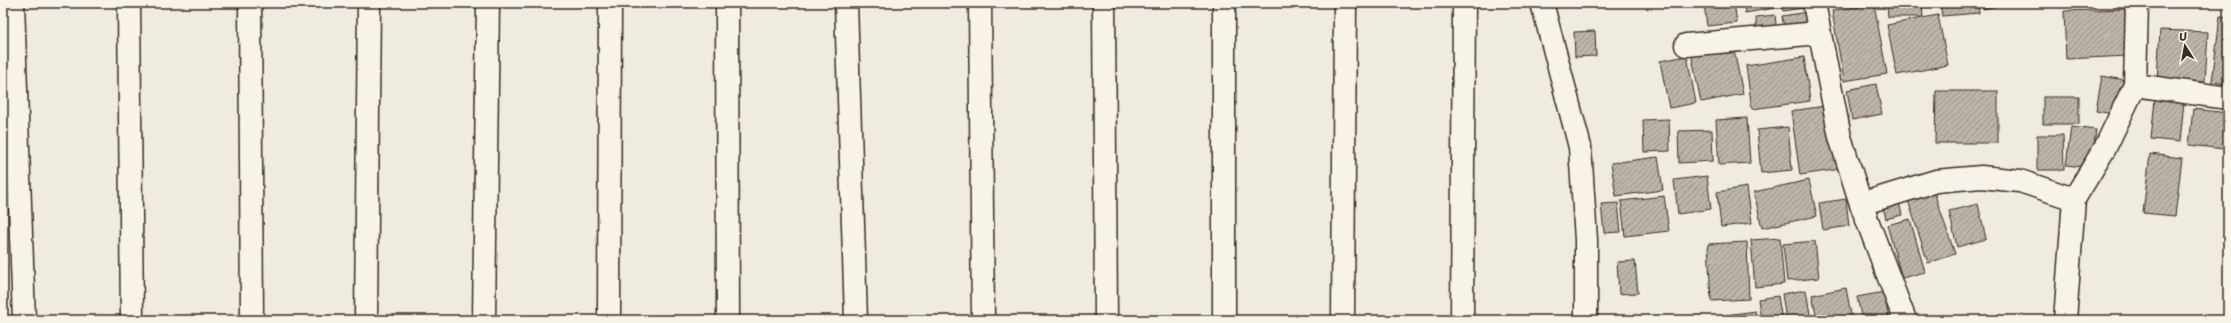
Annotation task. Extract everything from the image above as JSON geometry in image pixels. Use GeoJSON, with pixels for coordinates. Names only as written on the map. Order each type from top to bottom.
{"type":"FeatureCollection","features":[{"type":"Feature","properties":{"kind":"street"},"geometry":{"type":"LineString","coordinates":[[13,3],[24,320]]}},
{"type":"Feature","properties":{"kind":"street"},"geometry":{"type":"LineString","coordinates":[[129,3],[132,320]]}},
{"type":"Feature","properties":{"kind":"street"},"geometry":{"type":"LineString","coordinates":[[250,3],[252,320]]}},
{"type":"Feature","properties":{"kind":"street"},"geometry":{"type":"LineString","coordinates":[[366,320],[370,3]]}},
{"type":"Feature","properties":{"kind":"street"},"geometry":{"type":"LineString","coordinates":[[484,320],[488,3]]}},
{"type":"Feature","properties":{"kind":"street"},"geometry":{"type":"LineString","coordinates":[[609,320],[610,3]]}},
{"type":"Feature","properties":{"kind":"street"},"geometry":{"type":"LineString","coordinates":[[727,3],[728,320]]}},
{"type":"Feature","properties":{"kind":"street"},"geometry":{"type":"LineString","coordinates":[[846,3],[856,320]]}},
{"type":"Feature","properties":{"kind":"street"},"geometry":{"type":"LineString","coordinates":[[980,3],[983,320]]}},
{"type":"Feature","properties":{"kind":"street"},"geometry":{"type":"LineString","coordinates":[[1104,3],[1106,320]]}},
{"type":"Feature","properties":{"kind":"street"},"geometry":{"type":"LineString","coordinates":[[1224,3],[1224,320]]}},
{"type":"Feature","properties":{"kind":"street"},"geometry":{"type":"LineString","coordinates":[[1344,320],[1345,3]]}},
{"type":"Feature","properties":{"kind":"street"},"geometry":{"type":"LineString","coordinates":[[1462,320],[1464,3]]}},
{"type":"Feature","properties":{"kind":"street"},"geometry":{"type":"LineString","coordinates":[[1542,3],[1580,147],[1586,240],[1586,320]]}},
{"type":"Feature","properties":{"kind":"street"},"geometry":{"type":"LineString","coordinates":[[1814,3],[1840,137],[1860,204],[1905,320]]}},
{"type":"Feature","properties":{"kind":"street"},"geometry":{"type":"LineString","coordinates":[[2065,320],[2074,198],[2105,148],[2135,85],[2136,3]]}},
{"type":"Feature","properties":{"kind":"street"},"geometry":{"type":"LineString","coordinates":[[1686,45],[1819,32]]}},
{"type":"Feature","properties":{"kind":"street"},"geometry":{"type":"LineString","coordinates":[[2135,85],[2228,98]]}},
{"type":"Feature","properties":{"kind":"street"},"geometry":{"type":"LineString","coordinates":[[1860,204],[1936,181],[1981,177],[2020,181],[2074,198]]}},
{"type":"Feature","properties":{"kind":"building"},"geometry":{"type":"Polygon","coordinates":[[[1734,3],[1737,23],[1707,26],[1704,4],[1734,3]]]}},
{"type":"Feature","properties":{"kind":"building"},"geometry":{"type":"Polygon","coordinates":[[[1743,3],[1774,3],[1775,8],[1745,13],[1743,3]]]}},
{"type":"Feature","properties":{"kind":"building"},"geometry":{"type":"Polygon","coordinates":[[[1781,3],[1810,3],[1811,7],[1783,11],[1781,3]]]}},
{"type":"Feature","properties":{"kind":"building"},"geometry":{"type":"Polygon","coordinates":[[[1887,3],[1922,3],[1923,17],[1888,17],[1887,3]]]}},
{"type":"Feature","properties":{"kind":"building"},"geometry":{"type":"Polygon","coordinates":[[[1940,3],[1978,3],[1979,13],[1942,16],[1940,3]]]}},
{"type":"Feature","properties":{"kind":"building"},"geometry":{"type":"Polygon","coordinates":[[[1983,3],[1996,3],[1996,6],[1984,9],[1983,3]]]}},
{"type":"Feature","properties":{"kind":"building"},"geometry":{"type":"Polygon","coordinates":[[[1874,4],[1887,74],[1844,81],[1832,11],[1874,4]]]}},
{"type":"Feature","properties":{"kind":"building"},"geometry":{"type":"Polygon","coordinates":[[[2126,9],[2128,56],[2066,59],[2064,11],[2126,9]]]}},
{"type":"Feature","properties":{"kind":"building"},"geometry":{"type":"Polygon","coordinates":[[[1808,12],[1812,29],[1785,34],[1782,16],[1808,12]]]}},
{"type":"Feature","properties":{"kind":"building"},"geometry":{"type":"Polygon","coordinates":[[[1775,15],[1777,34],[1757,36],[1756,17],[1775,15]]]}},
{"type":"Feature","properties":{"kind":"building"},"geometry":{"type":"Polygon","coordinates":[[[1938,15],[1948,65],[1897,75],[1887,25],[1938,15]]]}},
{"type":"Feature","properties":{"kind":"building"},"geometry":{"type":"Polygon","coordinates":[[[2220,16],[2228,17],[2228,84],[2212,82],[2220,16]]]}},
{"type":"Feature","properties":{"kind":"building"},"geometry":{"type":"Polygon","coordinates":[[[2160,30],[2208,32],[2205,82],[2157,79],[2160,30]]]}},
{"type":"Feature","properties":{"kind":"building"},"geometry":{"type":"Polygon","coordinates":[[[1595,31],[1596,56],[1575,57],[1574,32],[1595,31]]]}},
{"type":"Feature","properties":{"kind":"building"},"geometry":{"type":"Polygon","coordinates":[[[1733,45],[1743,94],[1701,102],[1691,53],[1733,45]]]}},
{"type":"Feature","properties":{"kind":"building"},"geometry":{"type":"Polygon","coordinates":[[[1687,56],[1696,103],[1669,108],[1660,61],[1687,56]]]}},
{"type":"Feature","properties":{"kind":"building"},"geometry":{"type":"Polygon","coordinates":[[[1804,57],[1810,101],[1752,109],[1746,66],[1804,57]]]}},
{"type":"Feature","properties":{"kind":"building"},"geometry":{"type":"Polygon","coordinates":[[[2102,76],[2125,80],[2119,115],[2096,111],[2102,76]]]}},
{"type":"Feature","properties":{"kind":"building"},"geometry":{"type":"Polygon","coordinates":[[[1876,84],[1882,114],[1852,120],[1847,90],[1876,84]]]}},
{"type":"Feature","properties":{"kind":"building"},"geometry":{"type":"Polygon","coordinates":[[[1936,91],[1998,91],[1998,143],[1935,143],[1936,91]]]}},
{"type":"Feature","properties":{"kind":"building"},"geometry":{"type":"Polygon","coordinates":[[[2043,97],[2079,97],[2079,124],[2043,124],[2043,97]]]}},
{"type":"Feature","properties":{"kind":"building"},"geometry":{"type":"Polygon","coordinates":[[[2155,99],[2184,102],[2180,142],[2151,139],[2155,99]]]}},
{"type":"Feature","properties":{"kind":"building"},"geometry":{"type":"Polygon","coordinates":[[[1832,105],[1841,169],[1800,175],[1791,111],[1832,105]]]}},
{"type":"Feature","properties":{"kind":"building"},"geometry":{"type":"Polygon","coordinates":[[[2193,109],[2228,113],[2224,149],[2189,145],[2193,109]]]}},
{"type":"Feature","properties":{"kind":"building"},"geometry":{"type":"Polygon","coordinates":[[[1747,118],[1750,163],[1719,165],[1716,120],[1747,118]]]}},
{"type":"Feature","properties":{"kind":"building"},"geometry":{"type":"Polygon","coordinates":[[[1669,119],[1670,151],[1644,152],[1643,120],[1669,119]]]}},
{"type":"Feature","properties":{"kind":"building"},"geometry":{"type":"Polygon","coordinates":[[[1788,127],[1792,170],[1761,173],[1757,130],[1788,127]]]}},
{"type":"Feature","properties":{"kind":"building"},"geometry":{"type":"Polygon","coordinates":[[[2071,127],[2096,130],[2091,168],[2066,165],[2071,127]]]}},
{"type":"Feature","properties":{"kind":"building"},"geometry":{"type":"Polygon","coordinates":[[[1712,130],[1713,161],[1679,163],[1678,131],[1712,130]]]}},
{"type":"Feature","properties":{"kind":"building"},"geometry":{"type":"Polygon","coordinates":[[[2037,135],[2063,135],[2064,170],[2037,170],[2037,135]]]}},
{"type":"Feature","properties":{"kind":"building"},"geometry":{"type":"Polygon","coordinates":[[[2150,154],[2182,158],[2175,216],[2143,213],[2150,154]]]}},
{"type":"Feature","properties":{"kind":"building"},"geometry":{"type":"Polygon","coordinates":[[[1658,157],[1663,190],[1616,196],[1611,163],[1658,157]]]}},
{"type":"Feature","properties":{"kind":"building"},"geometry":{"type":"Polygon","coordinates":[[[1707,176],[1711,209],[1678,214],[1674,180],[1707,176]]]}},
{"type":"Feature","properties":{"kind":"building"},"geometry":{"type":"Polygon","coordinates":[[[1809,180],[1817,216],[1762,228],[1754,192],[1809,180]]]}},
{"type":"Feature","properties":{"kind":"building"},"geometry":{"type":"Polygon","coordinates":[[[1747,187],[1752,223],[1721,227],[1717,192],[1747,187]]]}},
{"type":"Feature","properties":{"kind":"building"},"geometry":{"type":"Polygon","coordinates":[[[1934,192],[1955,254],[1928,263],[1908,200],[1934,192]]]}},
{"type":"Feature","properties":{"kind":"building"},"geometry":{"type":"Polygon","coordinates":[[[1664,196],[1669,231],[1625,236],[1621,201],[1664,196]]]}},
{"type":"Feature","properties":{"kind":"building"},"geometry":{"type":"Polygon","coordinates":[[[1898,198],[1902,215],[1886,219],[1882,202],[1898,198]]]}},
{"type":"Feature","properties":{"kind":"building"},"geometry":{"type":"Polygon","coordinates":[[[1846,199],[1849,226],[1823,230],[1819,203],[1846,199]]]}},
{"type":"Feature","properties":{"kind":"building"},"geometry":{"type":"Polygon","coordinates":[[[1618,203],[1621,232],[1604,233],[1601,204],[1618,203]]]}},
{"type":"Feature","properties":{"kind":"building"},"geometry":{"type":"Polygon","coordinates":[[[1978,204],[1986,239],[1957,247],[1949,211],[1978,204]]]}},
{"type":"Feature","properties":{"kind":"building"},"geometry":{"type":"Polygon","coordinates":[[[1910,219],[1925,272],[1902,278],[1887,225],[1910,219]]]}},
{"type":"Feature","properties":{"kind":"building"},"geometry":{"type":"Polygon","coordinates":[[[1780,238],[1784,284],[1755,287],[1751,240],[1780,238]]]}},
{"type":"Feature","properties":{"kind":"building"},"geometry":{"type":"Polygon","coordinates":[[[1815,241],[1819,278],[1787,281],[1783,244],[1815,241]]]}},
{"type":"Feature","properties":{"kind":"building"},"geometry":{"type":"Polygon","coordinates":[[[1747,242],[1749,299],[1711,301],[1708,244],[1747,242]]]}},
{"type":"Feature","properties":{"kind":"building"},"geometry":{"type":"Polygon","coordinates":[[[1635,261],[1638,293],[1619,294],[1617,262],[1635,261]]]}},
{"type":"Feature","properties":{"kind":"building"},"geometry":{"type":"Polygon","coordinates":[[[1846,288],[1852,320],[1817,320],[1812,295],[1846,288]]]}},
{"type":"Feature","properties":{"kind":"building"},"geometry":{"type":"Polygon","coordinates":[[[1806,290],[1811,320],[1786,320],[1782,294],[1806,290]]]}},
{"type":"Feature","properties":{"kind":"building"},"geometry":{"type":"Polygon","coordinates":[[[1884,292],[1889,320],[1862,320],[1857,297],[1884,292]]]}},
{"type":"Feature","properties":{"kind":"building"},"geometry":{"type":"Polygon","coordinates":[[[1778,296],[1782,320],[1761,320],[1758,299],[1778,296]]]}},
{"type":"Feature","properties":{"kind":"building"},"geometry":{"type":"Polygon","coordinates":[[[1755,311],[1757,320],[1727,320],[1726,315],[1755,311]]]}}]}
